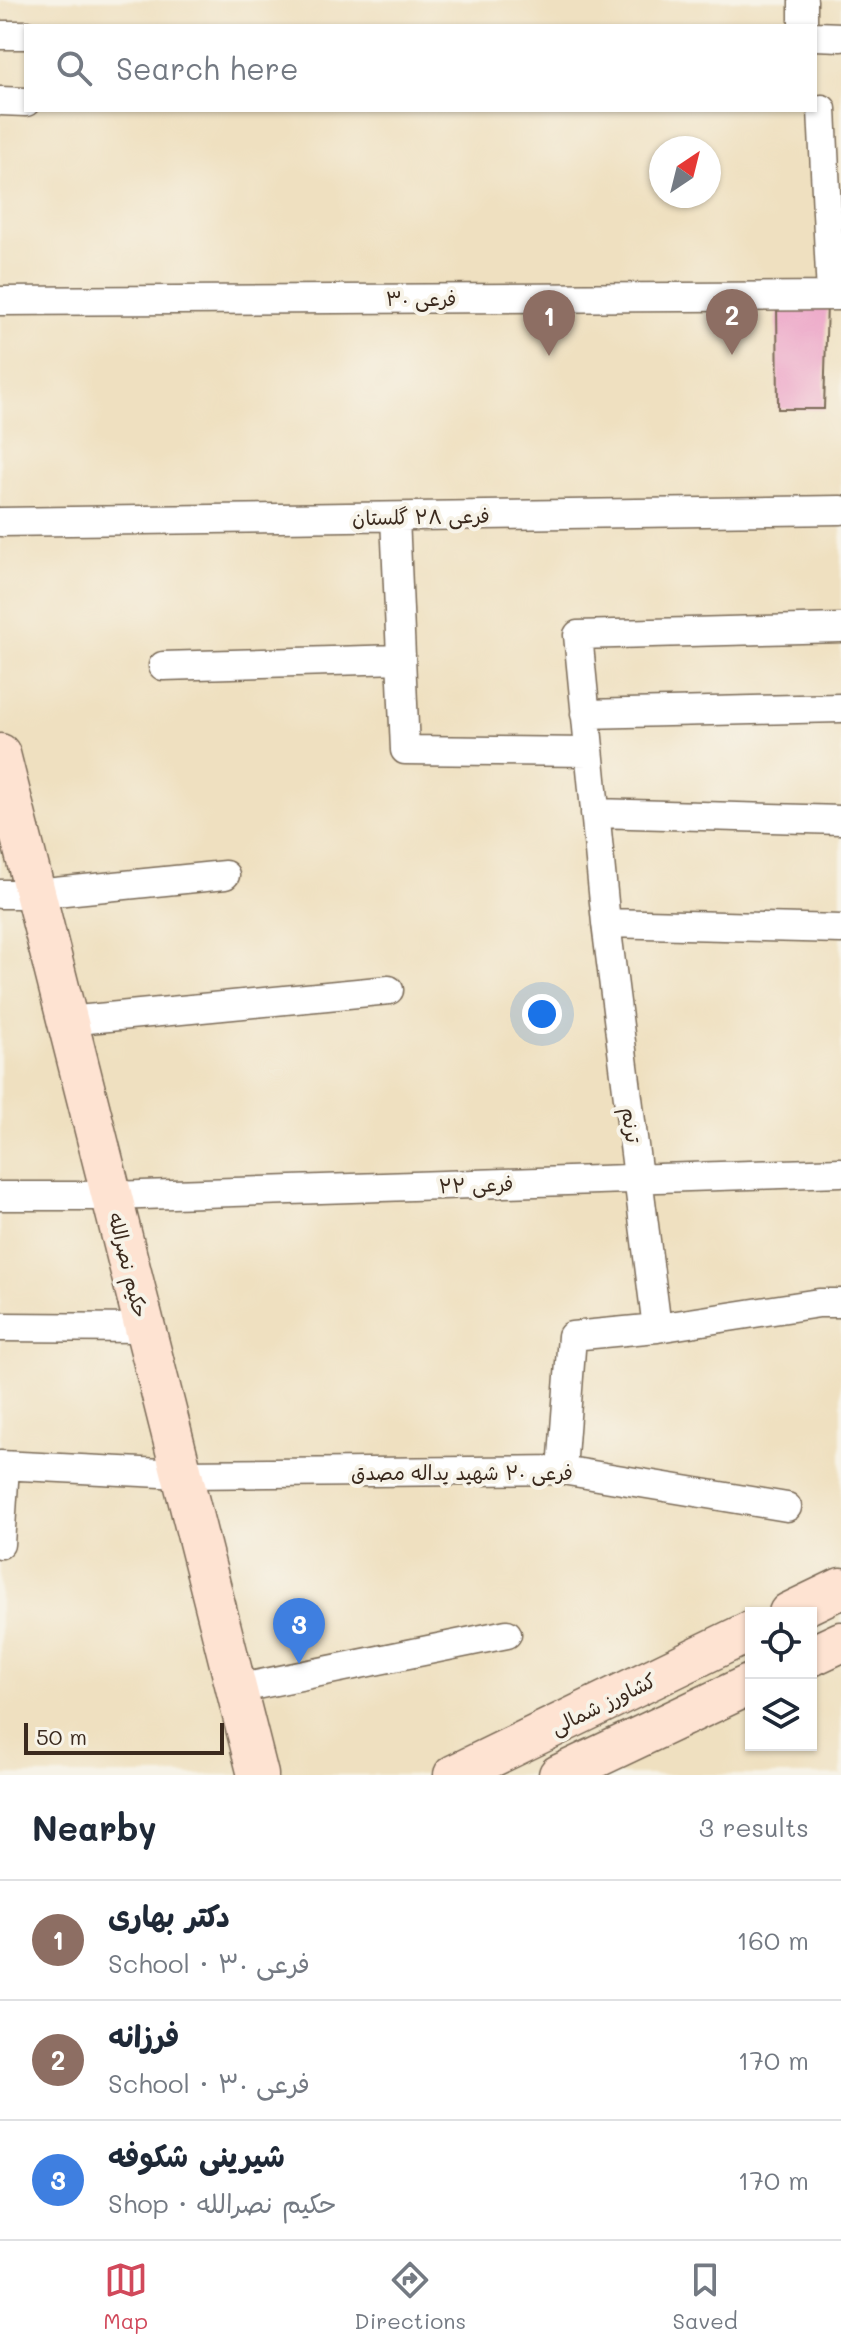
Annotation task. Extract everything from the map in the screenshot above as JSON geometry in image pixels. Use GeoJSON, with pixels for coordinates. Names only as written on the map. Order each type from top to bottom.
{"type":"FeatureCollection","features":[{"type":"Feature","properties":{"kind":"main road","name":"حکیم نصرالله"},"geometry":{"type":"LineString","coordinates":[[0,754],[18,894],[67,1021],[258,1775]]}},
{"type":"Feature","properties":{"kind":"main road"},"geometry":{"type":"LineString","coordinates":[[801,1607],[841,1588]]}},
{"type":"Feature","properties":{"kind":"main road","name":"کشاورز شمالی"},"geometry":{"type":"LineString","coordinates":[[454,1775],[745,1634]]}},
{"type":"Feature","properties":{"kind":"main road"},"geometry":{"type":"LineString","coordinates":[[559,1775],[745,1687]]}},
{"type":"Feature","properties":{"kind":"street"},"geometry":{"type":"LineString","coordinates":[[803,0],[803,24]]}},
{"type":"Feature","properties":{"kind":"street"},"geometry":{"type":"LineString","coordinates":[[0,35],[24,35]]}},
{"type":"Feature","properties":{"kind":"street"},"geometry":{"type":"LineString","coordinates":[[817,36],[841,37]]}},
{"type":"Feature","properties":{"kind":"street"},"geometry":{"type":"LineString","coordinates":[[0,101],[24,102]]}},
{"type":"Feature","properties":{"kind":"street"},"geometry":{"type":"LineString","coordinates":[[826,109],[836,296]]}},
{"type":"Feature","properties":{"kind":"street","name":"فرعی ۳۰"},"geometry":{"type":"LineString","coordinates":[[0,301],[836,296]]}},
{"type":"Feature","properties":{"kind":"street","name":"فرعی ۲۸ گلستان"},"geometry":{"type":"LineString","coordinates":[[0,522],[841,510]]}},
{"type":"Feature","properties":{"kind":"street"},"geometry":{"type":"LineString","coordinates":[[395,517],[405,750],[589,752]]}},
{"type":"Feature","properties":{"kind":"street","name":"ترنم"},"geometry":{"type":"LineString","coordinates":[[657,1328],[606,923],[578,635],[841,628]]}},
{"type":"Feature","properties":{"kind":"street"},"geometry":{"type":"LineString","coordinates":[[163,666],[401,659]]}},
{"type":"Feature","properties":{"kind":"street"},"geometry":{"type":"LineString","coordinates":[[585,714],[841,708]]}},
{"type":"Feature","properties":{"kind":"street"},"geometry":{"type":"LineString","coordinates":[[595,813],[841,820]]}},
{"type":"Feature","properties":{"kind":"street"},"geometry":{"type":"LineString","coordinates":[[18,894],[225,875]]}},
{"type":"Feature","properties":{"kind":"street"},"geometry":{"type":"LineString","coordinates":[[606,923],[841,929]]}},
{"type":"Feature","properties":{"kind":"street"},"geometry":{"type":"LineString","coordinates":[[67,1021],[389,990]]}},
{"type":"Feature","properties":{"kind":"street","name":"فرعی ۲۲"},"geometry":{"type":"LineString","coordinates":[[0,1196],[111,1196],[841,1172]]}},
{"type":"Feature","properties":{"kind":"street"},"geometry":{"type":"LineString","coordinates":[[562,1470],[572,1336],[657,1328],[819,1303],[841,1303]]}},
{"type":"Feature","properties":{"kind":"street"},"geometry":{"type":"LineString","coordinates":[[0,1327],[145,1328]]}},
{"type":"Feature","properties":{"kind":"street"},"geometry":{"type":"LineString","coordinates":[[0,1544],[3,1466]]}},
{"type":"Feature","properties":{"kind":"street","name":"فرعی ۲۰ شهید یداله مصدق"},"geometry":{"type":"LineString","coordinates":[[3,1466],[182,1474],[562,1470],[787,1507]]}},
{"type":"Feature","properties":{"kind":"street"},"geometry":{"type":"LineString","coordinates":[[236,1689],[507,1634]]}},
{"type":"Feature","properties":{"kind":"building"},"geometry":{"type":"Polygon","coordinates":[[[777,302],[827,302],[824,409],[778,409],[777,302]]]}},
{"type":"Feature","properties":{"kind":"place","name":"فرزانه"},"geometry":{"type":"Point","coordinates":[732,355]}},
{"type":"Feature","properties":{"kind":"place","name":"دکتر بهاری"},"geometry":{"type":"Point","coordinates":[549,356]}},
{"type":"Feature","properties":{"kind":"place","name":"شیرینی شکوفه"},"geometry":{"type":"Point","coordinates":[299,1664]}}]}
